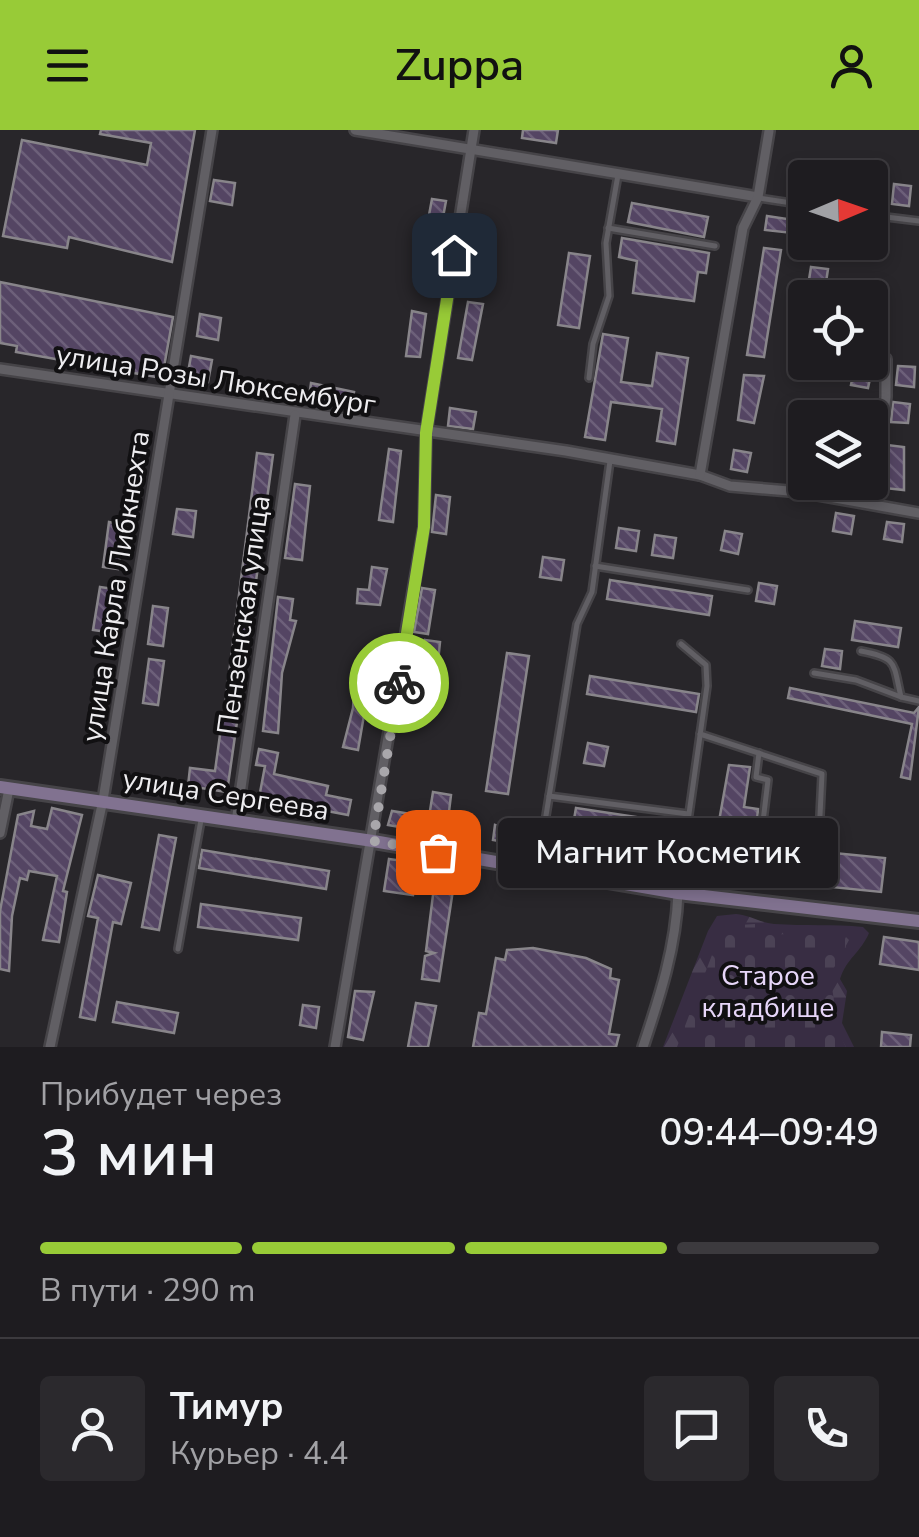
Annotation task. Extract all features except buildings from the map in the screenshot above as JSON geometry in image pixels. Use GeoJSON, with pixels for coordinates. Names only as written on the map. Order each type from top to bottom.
{"type":"FeatureCollection","features":[{"type":"Feature","properties":{"kind":"main road","name":"улица Сергеева"},"geometry":{"type":"LineString","coordinates":[[5,788],[373,841],[678,893],[919,922]]}},
{"type":"Feature","properties":{"kind":"street","name":"улица Карла Либкнехта"},"geometry":{"type":"LineString","coordinates":[[50,1047],[103,800],[212,130]]}},
{"type":"Feature","properties":{"kind":"street"},"geometry":{"type":"LineString","coordinates":[[355,130],[758,198]]}},
{"type":"Feature","properties":{"kind":"street"},"geometry":{"type":"LineString","coordinates":[[335,1047],[424,527],[426,433],[474,130]]}},
{"type":"Feature","properties":{"kind":"street"},"geometry":{"type":"LineString","coordinates":[[700,475],[744,228],[758,198],[768,130]]}},
{"type":"Feature","properties":{"kind":"street","name":"улица Розы Люксембург"},"geometry":{"type":"LineString","coordinates":[[0,370],[700,475],[730,486],[871,502],[919,513]]}},
{"type":"Feature","properties":{"kind":"street"},"geometry":{"type":"LineString","coordinates":[[871,502],[886,380]]}},
{"type":"Feature","properties":{"kind":"street","name":"Пензенская улица"},"geometry":{"type":"LineString","coordinates":[[236,822],[295,416]]}},
{"type":"Feature","properties":{"kind":"street"},"geometry":{"type":"LineString","coordinates":[[0,833],[5,788]]}},
{"type":"Feature","properties":{"kind":"street"},"geometry":{"type":"LineString","coordinates":[[643,1047],[666,978],[678,893]]}},
{"type":"Feature","properties":{"kind":"lane"},"geometry":{"type":"LineString","coordinates":[[588,378],[593,344],[609,296],[608,228],[619,172]]}},
{"type":"Feature","properties":{"kind":"lane"},"geometry":{"type":"LineString","coordinates":[[758,198],[788,203]]}},
{"type":"Feature","properties":{"kind":"lane"},"geometry":{"type":"LineString","coordinates":[[888,217],[919,221]]}},
{"type":"Feature","properties":{"kind":"lane"},"geometry":{"type":"LineString","coordinates":[[608,228],[715,246]]}},
{"type":"Feature","properties":{"kind":"lane"},"geometry":{"type":"LineString","coordinates":[[537,869],[577,624],[592,592],[610,461]]}},
{"type":"Feature","properties":{"kind":"lane"},"geometry":{"type":"LineString","coordinates":[[595,566],[748,590]]}},
{"type":"Feature","properties":{"kind":"lane"},"geometry":{"type":"LineString","coordinates":[[678,893],[706,665],[681,644]]}},
{"type":"Feature","properties":{"kind":"lane"},"geometry":{"type":"LineString","coordinates":[[861,652],[887,656],[893,662],[901,698]]}},
{"type":"Feature","properties":{"kind":"lane"},"geometry":{"type":"LineString","coordinates":[[814,673],[856,680],[919,701]]}},
{"type":"Feature","properties":{"kind":"lane"},"geometry":{"type":"LineString","coordinates":[[700,734],[822,774],[818,856]]}},
{"type":"Feature","properties":{"kind":"lane"},"geometry":{"type":"LineString","coordinates":[[758,863],[768,780],[756,777],[759,753]]}},
{"type":"Feature","properties":{"kind":"lane"},"geometry":{"type":"LineString","coordinates":[[549,796],[688,814]]}},
{"type":"Feature","properties":{"kind":"lane"},"geometry":{"type":"LineString","coordinates":[[178,949],[201,817]]}},
{"type":"Feature","properties":{"kind":"green space","name":"Старое кладбище"},"geometry":{"type":"Polygon","coordinates":[[[736,914],[774,924],[863,927],[869,933],[840,979],[847,991],[842,1023],[854,1047],[663,1047],[708,931],[717,916],[736,914]]]}},
{"type":"Feature","properties":{"kind":"green space","name":"Старое кладбище"},"geometry":{"type":"Polygon","coordinates":[[[755,924],[770,935],[840,931],[849,940],[829,977],[838,1028],[846,1047],[677,1047],[723,926],[755,924]]]}},
{"type":"Feature","properties":{"kind":"way so far"},"geometry":{"type":"LineString","coordinates":[[399,683],[373,841],[438,852]]}},
{"type":"Feature","properties":{"kind":"place","name":"Магнит Косметик"},"geometry":{"type":"Point","coordinates":[438,852]}},
{"type":"Feature","properties":{"kind":"route"},"geometry":{"type":"LineString","coordinates":[[399,683],[424,527],[426,433],[454,255]]}}]}
